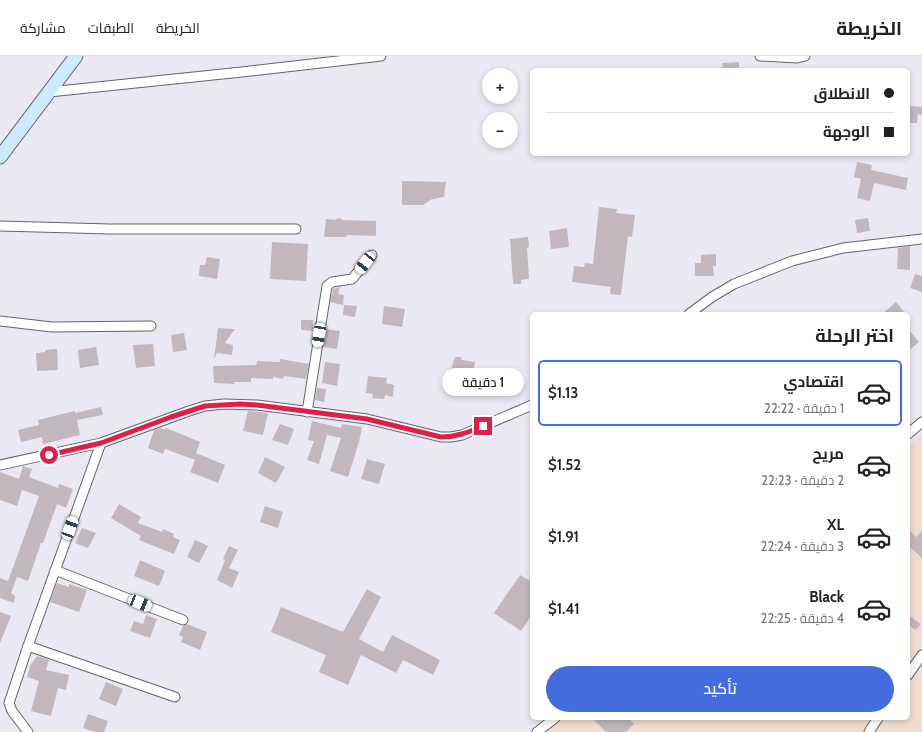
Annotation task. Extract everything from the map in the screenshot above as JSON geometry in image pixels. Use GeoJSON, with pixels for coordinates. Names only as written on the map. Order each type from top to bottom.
{"type":"FeatureCollection","features":[{"type":"Feature","properties":{"kind":"main road"},"geometry":{"type":"LineString","coordinates":[[0,157],[76,56]]}},
{"type":"Feature","properties":{"kind":"street"},"geometry":{"type":"LineString","coordinates":[[49,92],[381,56]]}},
{"type":"Feature","properties":{"kind":"street"},"geometry":{"type":"LineString","coordinates":[[760,56],[798,58],[805,56]]}},
{"type":"Feature","properties":{"kind":"street"},"geometry":{"type":"LineString","coordinates":[[0,226],[110,229],[296,229]]}},
{"type":"Feature","properties":{"kind":"street"},"geometry":{"type":"LineString","coordinates":[[692,312],[712,297],[734,284],[792,261],[843,248],[922,239]]}},
{"type":"Feature","properties":{"kind":"street"},"geometry":{"type":"LineString","coordinates":[[307,412],[327,286],[332,282],[352,278],[372,255]]}},
{"type":"Feature","properties":{"kind":"street"},"geometry":{"type":"LineString","coordinates":[[0,321],[52,327],[151,326]]}},
{"type":"Feature","properties":{"kind":"street"},"geometry":{"type":"LineString","coordinates":[[0,465],[101,443],[205,406],[240,404],[367,419],[432,436],[451,437],[470,432],[530,406]]}},
{"type":"Feature","properties":{"kind":"street"},"geometry":{"type":"LineString","coordinates":[[910,432],[922,422]]}},
{"type":"Feature","properties":{"kind":"street"},"geometry":{"type":"LineString","coordinates":[[28,732],[12,711],[9,703],[101,443]]}},
{"type":"Feature","properties":{"kind":"street"},"geometry":{"type":"LineString","coordinates":[[55,570],[183,620]]}},
{"type":"Feature","properties":{"kind":"street"},"geometry":{"type":"LineString","coordinates":[[28,646],[175,697]]}},
{"type":"Feature","properties":{"kind":"street"},"geometry":{"type":"LineString","coordinates":[[910,672],[922,655]]}},
{"type":"Feature","properties":{"kind":"street"},"geometry":{"type":"LineString","coordinates":[[537,732],[552,720]]}},
{"type":"Feature","properties":{"kind":"street"},"geometry":{"type":"LineString","coordinates":[[869,732],[877,720]]}},
{"type":"Feature","properties":{"kind":"shaded area"},"geometry":{"type":"Polygon","coordinates":[[[922,434],[922,732],[542,732],[557,720],[910,720],[910,445],[922,434]]]}},
{"type":"Feature","properties":{"kind":"building"},"geometry":{"type":"Polygon","coordinates":[[[739,62],[739,68],[723,68],[722,63],[739,62]]]}},
{"type":"Feature","properties":{"kind":"building"},"geometry":{"type":"Polygon","coordinates":[[[910,106],[922,107],[922,115],[918,114],[917,123],[910,123],[910,106]]]}},
{"type":"Feature","properties":{"kind":"building"},"geometry":{"type":"Polygon","coordinates":[[[857,162],[872,165],[871,170],[908,178],[906,190],[874,183],[870,201],[857,198],[861,179],[854,177],[857,162]]]}},
{"type":"Feature","properties":{"kind":"building"},"geometry":{"type":"Polygon","coordinates":[[[402,181],[446,182],[444,197],[432,199],[423,205],[402,205],[402,181]]]}},
{"type":"Feature","properties":{"kind":"building"},"geometry":{"type":"Polygon","coordinates":[[[599,207],[617,209],[616,213],[635,215],[632,237],[628,236],[621,295],[610,294],[611,287],[572,282],[574,266],[584,267],[585,263],[593,264],[599,207]]]}},
{"type":"Feature","properties":{"kind":"building"},"geometry":{"type":"Polygon","coordinates":[[[339,218],[343,220],[376,221],[376,236],[347,235],[347,237],[324,237],[326,219],[335,220],[339,218]]]}},
{"type":"Feature","properties":{"kind":"building"},"geometry":{"type":"Polygon","coordinates":[[[868,218],[870,231],[857,233],[855,220],[868,218]]]}},
{"type":"Feature","properties":{"kind":"building"},"geometry":{"type":"Polygon","coordinates":[[[567,228],[569,247],[551,249],[549,231],[567,228]]]}},
{"type":"Feature","properties":{"kind":"building"},"geometry":{"type":"Polygon","coordinates":[[[528,237],[529,247],[527,248],[529,279],[521,280],[521,284],[513,284],[510,239],[528,237]]]}},
{"type":"Feature","properties":{"kind":"building"},"geometry":{"type":"Polygon","coordinates":[[[272,242],[308,244],[306,281],[270,279],[272,242]]]}},
{"type":"Feature","properties":{"kind":"building"},"geometry":{"type":"Polygon","coordinates":[[[910,246],[910,270],[897,269],[898,248],[910,246]]]}},
{"type":"Feature","properties":{"kind":"building"},"geometry":{"type":"Polygon","coordinates":[[[716,254],[716,266],[713,266],[714,276],[695,276],[695,263],[701,263],[701,255],[716,254]]]}},
{"type":"Feature","properties":{"kind":"building"},"geometry":{"type":"Polygon","coordinates":[[[207,257],[220,259],[217,279],[199,276],[200,265],[205,265],[207,257]]]}},
{"type":"Feature","properties":{"kind":"building"},"geometry":{"type":"Polygon","coordinates":[[[915,274],[922,276],[922,292],[910,288],[915,274]]]}},
{"type":"Feature","properties":{"kind":"building"},"geometry":{"type":"Polygon","coordinates":[[[340,287],[338,294],[344,295],[343,305],[330,302],[333,289],[340,287]]]}},
{"type":"Feature","properties":{"kind":"building"},"geometry":{"type":"Polygon","coordinates":[[[896,302],[904,312],[884,312],[896,302]]]}},
{"type":"Feature","properties":{"kind":"building"},"geometry":{"type":"Polygon","coordinates":[[[344,305],[357,306],[355,317],[343,315],[344,305]]]}},
{"type":"Feature","properties":{"kind":"building"},"geometry":{"type":"Polygon","coordinates":[[[384,306],[405,309],[402,327],[382,324],[384,306]]]}},
{"type":"Feature","properties":{"kind":"building"},"geometry":{"type":"Polygon","coordinates":[[[301,320],[313,320],[313,331],[301,330],[301,320]]]}},
{"type":"Feature","properties":{"kind":"building"},"geometry":{"type":"Polygon","coordinates":[[[218,328],[235,329],[225,343],[233,345],[232,355],[217,353],[214,359],[218,328]]]}},
{"type":"Feature","properties":{"kind":"building"},"geometry":{"type":"Polygon","coordinates":[[[326,329],[340,331],[337,349],[323,347],[326,329]]]}},
{"type":"Feature","properties":{"kind":"building"},"geometry":{"type":"Polygon","coordinates":[[[910,331],[919,342],[910,349],[910,331]]]}},
{"type":"Feature","properties":{"kind":"building"},"geometry":{"type":"Polygon","coordinates":[[[184,333],[187,350],[173,352],[171,335],[184,333]]]}},
{"type":"Feature","properties":{"kind":"building"},"geometry":{"type":"Polygon","coordinates":[[[153,344],[155,366],[136,368],[133,345],[153,344]]]}},
{"type":"Feature","properties":{"kind":"building"},"geometry":{"type":"Polygon","coordinates":[[[96,347],[99,365],[80,368],[78,350],[96,347]]]}},
{"type":"Feature","properties":{"kind":"building"},"geometry":{"type":"Polygon","coordinates":[[[57,349],[58,370],[37,371],[36,353],[45,352],[45,350],[57,349]]]}},
{"type":"Feature","properties":{"kind":"building"},"geometry":{"type":"Polygon","coordinates":[[[455,357],[461,357],[462,360],[475,362],[472,382],[458,381],[457,385],[446,384],[455,357]]]}},
{"type":"Feature","properties":{"kind":"building"},"geometry":{"type":"Polygon","coordinates":[[[280,359],[309,364],[306,379],[284,376],[283,379],[273,377],[273,379],[251,378],[251,382],[234,382],[235,384],[214,383],[213,366],[256,365],[257,361],[280,362],[280,359]]]}},
{"type":"Feature","properties":{"kind":"building"},"geometry":{"type":"Polygon","coordinates":[[[325,362],[340,364],[337,386],[322,383],[325,362]]]}},
{"type":"Feature","properties":{"kind":"building"},"geometry":{"type":"Polygon","coordinates":[[[368,376],[387,378],[386,383],[394,385],[393,397],[385,395],[384,399],[372,398],[373,394],[366,393],[368,376]]]}},
{"type":"Feature","properties":{"kind":"building"},"geometry":{"type":"Polygon","coordinates":[[[317,388],[326,389],[324,402],[315,400],[317,388]]]}},
{"type":"Feature","properties":{"kind":"building"},"geometry":{"type":"Polygon","coordinates":[[[101,407],[103,415],[77,420],[80,435],[43,444],[42,437],[21,442],[18,430],[39,425],[38,420],[75,411],[75,413],[101,407]]]}},
{"type":"Feature","properties":{"kind":"building"},"geometry":{"type":"Polygon","coordinates":[[[248,411],[268,413],[263,435],[243,431],[248,411]]]}},
{"type":"Feature","properties":{"kind":"building"},"geometry":{"type":"Polygon","coordinates":[[[312,421],[341,428],[342,424],[362,427],[348,477],[330,471],[341,438],[327,435],[319,464],[307,460],[314,441],[308,440],[312,421]]]}},
{"type":"Feature","properties":{"kind":"building"},"geometry":{"type":"Polygon","coordinates":[[[280,424],[294,429],[288,445],[272,440],[280,424]]]}},
{"type":"Feature","properties":{"kind":"building"},"geometry":{"type":"Polygon","coordinates":[[[160,428],[165,430],[166,428],[200,442],[196,453],[225,465],[218,483],[190,472],[195,460],[165,449],[163,454],[148,448],[154,430],[160,428]]]}},
{"type":"Feature","properties":{"kind":"building"},"geometry":{"type":"Polygon","coordinates":[[[265,457],[285,467],[276,483],[258,473],[265,457]]]}},
{"type":"Feature","properties":{"kind":"building"},"geometry":{"type":"Polygon","coordinates":[[[367,459],[385,464],[379,484],[361,479],[367,459]]]}},
{"type":"Feature","properties":{"kind":"building"},"geometry":{"type":"Polygon","coordinates":[[[23,466],[32,469],[29,477],[58,488],[59,484],[73,489],[66,508],[57,504],[43,543],[41,543],[28,581],[17,577],[11,593],[15,596],[14,603],[0,598],[0,578],[8,581],[39,496],[22,490],[17,506],[0,500],[0,472],[19,479],[23,466]]]}},
{"type":"Feature","properties":{"kind":"building"},"geometry":{"type":"Polygon","coordinates":[[[119,504],[141,517],[138,523],[162,532],[163,529],[174,534],[173,537],[180,540],[174,554],[139,540],[141,536],[111,518],[119,504]]]}},
{"type":"Feature","properties":{"kind":"building"},"geometry":{"type":"Polygon","coordinates":[[[265,506],[283,512],[278,528],[260,522],[265,506]]]}},
{"type":"Feature","properties":{"kind":"building"},"geometry":{"type":"Polygon","coordinates":[[[82,528],[96,533],[88,548],[75,543],[82,528]]]}},
{"type":"Feature","properties":{"kind":"building"},"geometry":{"type":"Polygon","coordinates":[[[910,531],[916,537],[922,531],[922,558],[910,547],[910,531]]]}},
{"type":"Feature","properties":{"kind":"building"},"geometry":{"type":"Polygon","coordinates":[[[195,540],[208,546],[199,563],[187,557],[195,540]]]}},
{"type":"Feature","properties":{"kind":"building"},"geometry":{"type":"Polygon","coordinates":[[[229,546],[238,550],[229,568],[239,572],[232,588],[217,580],[225,560],[223,559],[229,546]]]}},
{"type":"Feature","properties":{"kind":"building"},"geometry":{"type":"Polygon","coordinates":[[[140,560],[165,571],[159,586],[134,576],[140,560]]]}},
{"type":"Feature","properties":{"kind":"building"},"geometry":{"type":"Polygon","coordinates":[[[520,575],[530,581],[530,618],[521,631],[494,613],[520,575]]]}},
{"type":"Feature","properties":{"kind":"building"},"geometry":{"type":"Polygon","coordinates":[[[57,583],[69,587],[69,584],[87,590],[79,612],[50,602],[57,583]]]}},
{"type":"Feature","properties":{"kind":"building"},"geometry":{"type":"Polygon","coordinates":[[[367,589],[381,597],[359,639],[383,652],[392,635],[440,660],[433,675],[403,660],[396,673],[361,655],[348,685],[319,672],[326,655],[271,632],[281,607],[343,632],[367,589]]]}},
{"type":"Feature","properties":{"kind":"building"},"geometry":{"type":"Polygon","coordinates":[[[0,612],[11,616],[0,643],[0,612]]]}},
{"type":"Feature","properties":{"kind":"building"},"geometry":{"type":"Polygon","coordinates":[[[146,615],[157,619],[150,638],[130,631],[134,621],[143,624],[146,615]]]}},
{"type":"Feature","properties":{"kind":"building"},"geometry":{"type":"Polygon","coordinates":[[[910,616],[921,624],[916,630],[910,626],[910,616]]]}},
{"type":"Feature","properties":{"kind":"building"},"geometry":{"type":"Polygon","coordinates":[[[187,624],[207,632],[200,650],[181,642],[183,637],[179,635],[183,626],[187,624]]]}},
{"type":"Feature","properties":{"kind":"building"},"geometry":{"type":"Polygon","coordinates":[[[37,656],[49,660],[46,670],[69,675],[66,690],[58,688],[51,716],[31,711],[39,681],[27,677],[30,666],[37,656]]]}},
{"type":"Feature","properties":{"kind":"building"},"geometry":{"type":"Polygon","coordinates":[[[106,682],[123,689],[116,706],[99,699],[106,682]]]}},
{"type":"Feature","properties":{"kind":"building"},"geometry":{"type":"Polygon","coordinates":[[[88,714],[108,721],[104,732],[96,732],[83,728],[88,714]]]}},
{"type":"Feature","properties":{"kind":"building"},"geometry":{"type":"Polygon","coordinates":[[[594,720],[631,720],[634,724],[626,732],[606,732],[594,720]]]}},
{"type":"Feature","properties":{"kind":"route"},"geometry":{"type":"LineString","coordinates":[[49,455],[101,443],[205,406],[224,404],[257,405],[367,419],[441,437],[462,435],[483,426]]}}]}
